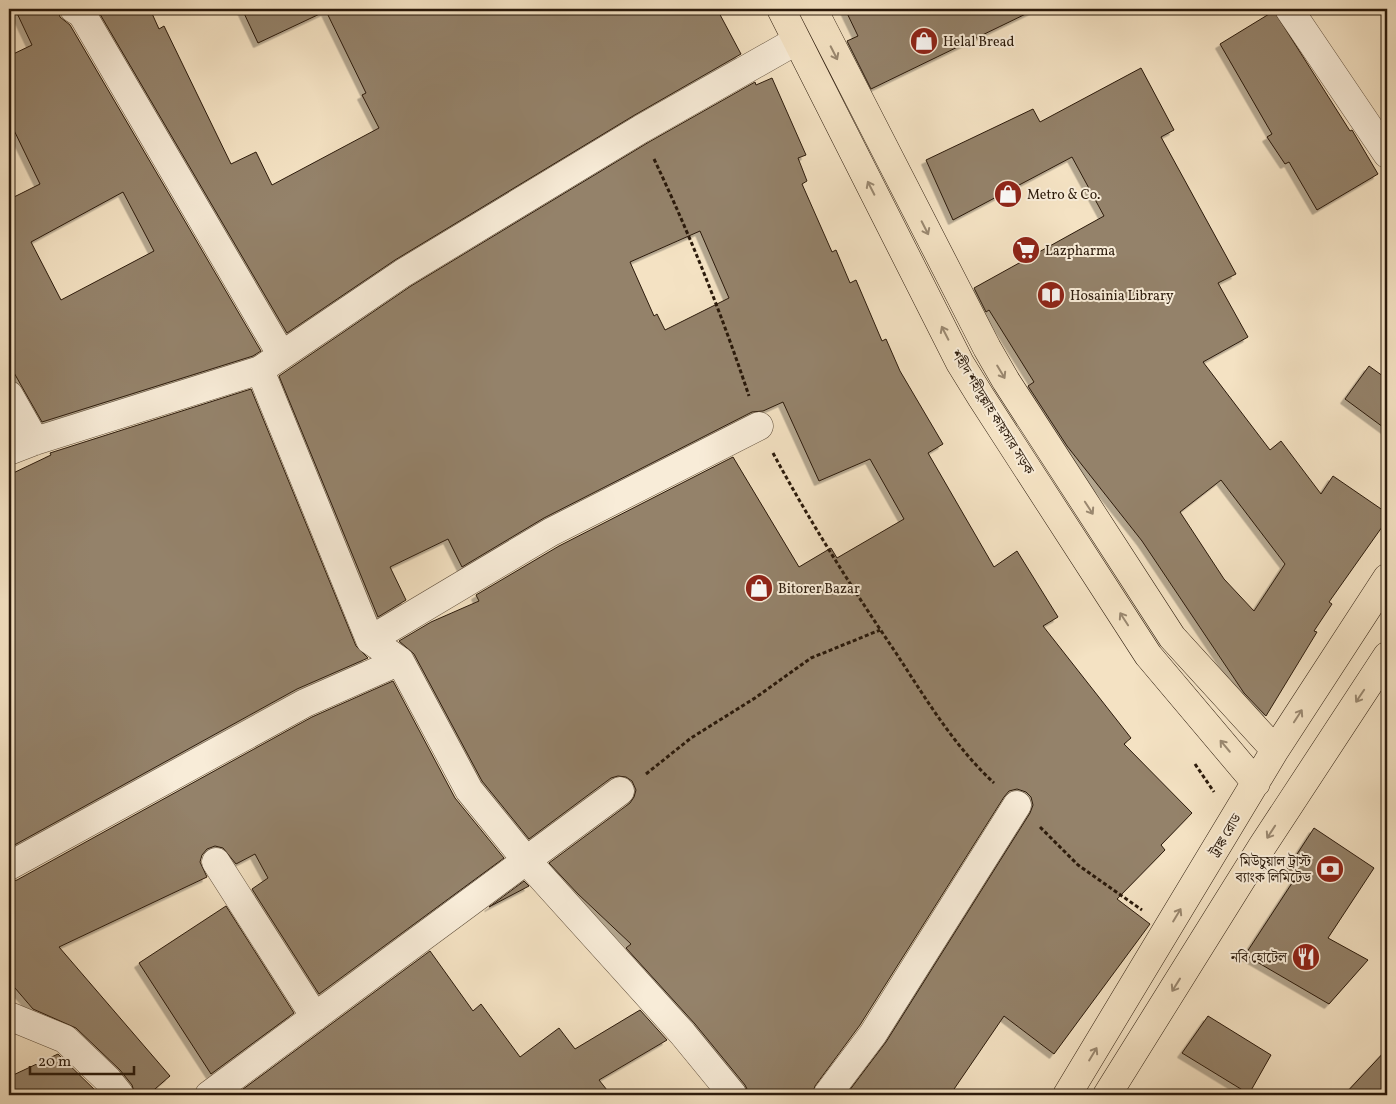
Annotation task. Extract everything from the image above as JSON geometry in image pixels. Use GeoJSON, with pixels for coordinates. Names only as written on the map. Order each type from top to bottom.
{"type":"FeatureCollection","features":[{"type":"Feature","properties":{"kind":"main road","name":"শহীদ শহীদুল্লাহ কায়সার সড়ক"},"geometry":{"type":"LineString","coordinates":[[781,9],[956,354],[980,397],[1148,655],[1256,783]]}},
{"type":"Feature","properties":{"kind":"main road","name":"শহীদ শহীদুল্লাহ কায়সার সড়ক"},"geometry":{"type":"LineString","coordinates":[[813,9],[986,348],[1006,381],[1172,637],[1275,750]]}},
{"type":"Feature","properties":{"kind":"main road","name":"ট্রাঙ্ক রোড"},"geometry":{"type":"LineString","coordinates":[[1068,1095],[1275,750],[1384,590]]}},
{"type":"Feature","properties":{"kind":"main road"},"geometry":{"type":"LineString","coordinates":[[1107,1095],[1264,844],[1387,656]]}},
{"type":"Feature","properties":{"kind":"street"},"geometry":{"type":"LineString","coordinates":[[74,9],[82,14],[281,354]]}},
{"type":"Feature","properties":{"kind":"street"},"geometry":{"type":"LineString","coordinates":[[1289,9],[1387,154]]}},
{"type":"Feature","properties":{"kind":"street"},"geometry":{"type":"LineString","coordinates":[[9,451],[260,370],[281,354],[404,273],[640,130],[796,41]]}},
{"type":"Feature","properties":{"kind":"street"},"geometry":{"type":"LineString","coordinates":[[260,370],[370,640],[400,660],[469,790],[526,860],[683,1034],[734,1095]]}},
{"type":"Feature","properties":{"kind":"street"},"geometry":{"type":"LineString","coordinates":[[9,395],[36,441]]}},
{"type":"Feature","properties":{"kind":"street"},"geometry":{"type":"LineString","coordinates":[[370,640],[552,532],[759,426]]}},
{"type":"Feature","properties":{"kind":"street"},"geometry":{"type":"LineString","coordinates":[[9,866],[305,702],[400,660]]}},
{"type":"Feature","properties":{"kind":"street"},"geometry":{"type":"LineString","coordinates":[[210,1095],[620,791]]}},
{"type":"Feature","properties":{"kind":"street"},"geometry":{"type":"LineString","coordinates":[[827,1095],[873,1034],[1017,805]]}},
{"type":"Feature","properties":{"kind":"street"},"geometry":{"type":"LineString","coordinates":[[216,862],[315,1017]]}},
{"type":"Feature","properties":{"kind":"street"},"geometry":{"type":"LineString","coordinates":[[9,1016],[65,1039],[108,1080],[120,1095]]}},
{"type":"Feature","properties":{"kind":"path"},"geometry":{"type":"LineString","coordinates":[[640,130],[697,251],[726,325],[759,426],[802,507],[880,630],[971,762],[1078,865],[1169,928]]}},
{"type":"Feature","properties":{"kind":"path"},"geometry":{"type":"LineString","coordinates":[[620,791],[661,763],[691,738],[756,698],[811,658],[880,630]]}},
{"type":"Feature","properties":{"kind":"building"},"geometry":{"type":"Polygon","coordinates":[[[15,9],[58,9],[60,17],[70,25],[261,351],[253,356],[42,422],[9,364],[9,197],[10,199],[40,184],[9,120],[9,56],[32,45],[15,9]],[[123,192],[31,242],[61,300],[154,251],[123,192]]]}},
{"type":"Feature","properties":{"kind":"building"},"geometry":{"type":"Polygon","coordinates":[[[97,9],[150,9],[159,29],[164,26],[231,164],[256,152],[272,185],[379,128],[362,95],[366,93],[326,11],[258,43],[242,9],[717,9],[741,54],[633,116],[395,260],[287,333],[97,9]]]}},
{"type":"Feature","properties":{"kind":"building"},"geometry":{"type":"Polygon","coordinates":[[[845,9],[1036,9],[871,89],[847,41],[858,36],[845,9]]]}},
{"type":"Feature","properties":{"kind":"building"},"geometry":{"type":"Polygon","coordinates":[[[1274,11],[1350,131],[1352,130],[1378,174],[1317,210],[1289,162],[1285,164],[1267,137],[1272,134],[1220,44],[1274,11]]]}},
{"type":"Feature","properties":{"kind":"building"},"geometry":{"type":"Polygon","coordinates":[[[1141,68],[1174,130],[1161,137],[1236,274],[1218,283],[1248,337],[1203,362],[1270,450],[1281,441],[1321,494],[1333,476],[1387,513],[1387,520],[1329,602],[1332,604],[1314,631],[1317,632],[1266,716],[1244,693],[1142,541],[1067,446],[1028,386],[1034,382],[989,310],[986,312],[974,288],[1104,216],[1072,157],[953,220],[926,160],[1033,109],[1040,122],[1141,68]],[[1221,480],[1180,512],[1224,579],[1254,611],[1285,564],[1221,480]]]}},
{"type":"Feature","properties":{"kind":"building"},"geometry":{"type":"Polygon","coordinates":[[[772,78],[806,155],[798,158],[807,181],[802,184],[832,252],[836,250],[850,283],[856,280],[882,341],[886,339],[900,371],[943,444],[928,453],[994,567],[1017,551],[1058,617],[1043,626],[1131,738],[1124,744],[1192,813],[1161,845],[1165,850],[1117,899],[1150,924],[1054,1054],[1004,1016],[950,1095],[846,1095],[886,1042],[1030,813],[1033,805],[1031,797],[1026,792],[1017,789],[1009,791],[1004,797],[860,1025],[815,1086],[812,1095],[750,1095],[745,1085],[695,1024],[626,948],[631,944],[578,894],[549,863],[630,803],[636,790],[632,781],[626,777],[618,776],[611,778],[529,839],[482,781],[414,654],[399,641],[431,622],[479,601],[476,595],[559,546],[733,457],[799,567],[831,548],[837,558],[904,519],[870,459],[819,481],[783,402],[763,411],[752,412],[544,518],[462,567],[448,539],[390,567],[406,600],[378,617],[279,376],[411,286],[649,142],[755,82],[756,85],[772,78]],[[700,231],[630,262],[654,316],[657,314],[665,330],[729,298],[700,231]]]}},
{"type":"Feature","properties":{"kind":"building"},"geometry":{"type":"Polygon","coordinates":[[[1369,366],[1387,379],[1387,430],[1345,399],[1369,366]]]}},
{"type":"Feature","properties":{"kind":"building"},"geometry":{"type":"Polygon","coordinates":[[[251,389],[356,646],[368,658],[297,689],[9,848],[9,475],[51,455],[50,453],[251,389]]]}},
{"type":"Feature","properties":{"kind":"building"},"geometry":{"type":"Polygon","coordinates":[[[393,681],[455,798],[504,858],[319,994],[252,889],[268,878],[255,854],[236,864],[223,848],[215,846],[207,849],[202,855],[200,862],[207,877],[59,947],[170,1076],[148,1095],[135,1095],[132,1085],[120,1070],[76,1028],[33,1009],[9,981],[9,882],[17,880],[312,717],[393,681]]]}},
{"type":"Feature","properties":{"kind":"building"},"geometry":{"type":"Polygon","coordinates":[[[1314,828],[1374,868],[1328,938],[1368,960],[1329,1004],[1245,955],[1296,877],[1286,871],[1314,828]]]}},
{"type":"Feature","properties":{"kind":"building"},"geometry":{"type":"Polygon","coordinates":[[[524,881],[529,886],[489,907],[524,881]]]}},
{"type":"Feature","properties":{"kind":"building"},"geometry":{"type":"Polygon","coordinates":[[[226,906],[294,1013],[211,1074],[139,963],[226,906]]]}},
{"type":"Feature","properties":{"kind":"building"},"geometry":{"type":"Polygon","coordinates":[[[430,951],[473,1011],[481,1004],[520,1057],[559,1028],[575,1049],[640,1010],[667,1040],[599,1080],[611,1095],[235,1095],[430,951]]]}},
{"type":"Feature","properties":{"kind":"building"},"geometry":{"type":"Polygon","coordinates":[[[1208,1016],[1271,1055],[1249,1094],[1182,1053],[1208,1016]]]}},
{"type":"Feature","properties":{"kind":"building"},"geometry":{"type":"Polygon","coordinates":[[[1387,1049],[1387,1095],[1344,1095],[1387,1049]]]}},
{"type":"Feature","properties":{"kind":"building"},"geometry":{"type":"Polygon","coordinates":[[[58,1054],[100,1095],[9,1095],[9,1077],[58,1054]]]}},
{"type":"Feature","properties":{"kind":"place","name":"Helal Bread"},"geometry":{"type":"Point","coordinates":[924,41]}},
{"type":"Feature","properties":{"kind":"place","name":"Metro & Co."},"geometry":{"type":"Point","coordinates":[1008,194]}},
{"type":"Feature","properties":{"kind":"place","name":"Lazpharma"},"geometry":{"type":"Point","coordinates":[1026,250]}},
{"type":"Feature","properties":{"kind":"place","name":"Hosainia Library"},"geometry":{"type":"Point","coordinates":[1051,295]}},
{"type":"Feature","properties":{"kind":"place","name":"Bitorer Bazar"},"geometry":{"type":"Point","coordinates":[759,588]}},
{"type":"Feature","properties":{"kind":"place","name":"মিউচুয়াল ট্রাস্ট ব্যাংক লিমিটেড"},"geometry":{"type":"Point","coordinates":[1330,869]}},
{"type":"Feature","properties":{"kind":"place","name":"নবি হোটেল"},"geometry":{"type":"Point","coordinates":[1306,957]}}]}
